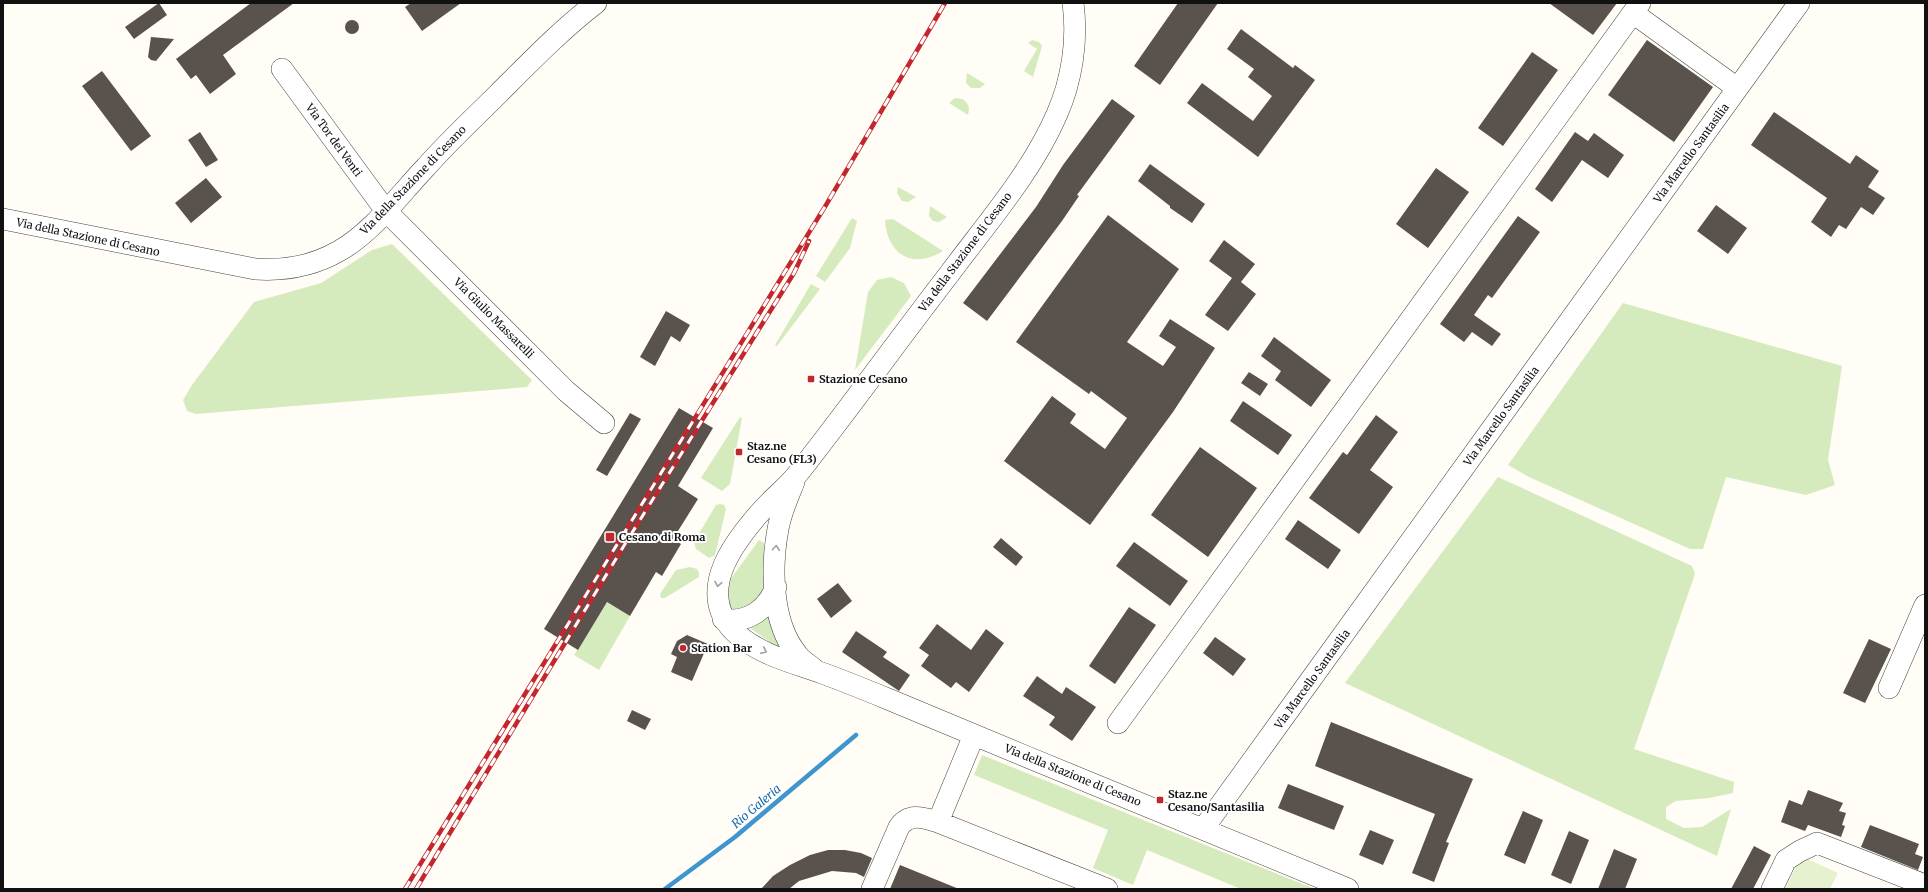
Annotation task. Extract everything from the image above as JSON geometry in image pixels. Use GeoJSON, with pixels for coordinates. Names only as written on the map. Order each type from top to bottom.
{"type":"FeatureCollection","features":[{"type":"Feature","properties":{"kind":"street","name":"Via della Stazione di Cesano"},"geometry":{"type":"LineString","coordinates":[[3,219],[218,263],[255,269],[273,270],[304,266],[332,255],[359,236],[386,211],[426,166],[545,46],[596,3]]}},
{"type":"Feature","properties":{"kind":"street","name":"Via della Stazione di Cesano"},"geometry":{"type":"LineString","coordinates":[[1073,3],[1075,40],[1068,82],[1059,111],[1043,143],[1020,179],[796,476],[759,514],[725,562],[717,589],[718,604],[723,619],[733,632],[749,643],[786,661],[819,672],[1345,888]]}},
{"type":"Feature","properties":{"kind":"street","name":"Via Marcello Santasilia"},"geometry":{"type":"LineString","coordinates":[[1203,829],[1799,3]]}},
{"type":"Feature","properties":{"kind":"street"},"geometry":{"type":"LineString","coordinates":[[1118,723],[1637,8],[1737,88]]}},
{"type":"Feature","properties":{"kind":"street","name":"Via Tor dei Venti"},"geometry":{"type":"LineString","coordinates":[[282,68],[386,211]]}},
{"type":"Feature","properties":{"kind":"street","name":"Via Giulio Massarelli"},"geometry":{"type":"LineString","coordinates":[[386,211],[566,391],[604,423]]}},
{"type":"Feature","properties":{"kind":"street","name":"Via della Stazione di Cesano"},"geometry":{"type":"LineString","coordinates":[[796,476],[778,528],[775,559],[776,587],[780,616],[788,639],[797,654],[819,672]]}},
{"type":"Feature","properties":{"kind":"street"},"geometry":{"type":"LineString","coordinates":[[723,619],[740,620],[753,615],[767,603],[776,587]]}},
{"type":"Feature","properties":{"kind":"street"},"geometry":{"type":"LineString","coordinates":[[1889,688],[1925,605]]}},
{"type":"Feature","properties":{"kind":"street"},"geometry":{"type":"LineString","coordinates":[[938,822],[974,735]]}},
{"type":"Feature","properties":{"kind":"street"},"geometry":{"type":"LineString","coordinates":[[872,889],[902,823],[908,818],[916,817],[938,822],[1107,889]]}},
{"type":"Feature","properties":{"kind":"street"},"geometry":{"type":"LineString","coordinates":[[1772,889],[1786,860],[1817,843],[1925,885]]}},
{"type":"Feature","properties":{"kind":"green space"},"geometry":{"type":"Polygon","coordinates":[[[1032,40],[1039,42],[1042,46],[1033,77],[1024,71],[1037,49],[1028,43],[1032,40]]]}},
{"type":"Feature","properties":{"kind":"green space"},"geometry":{"type":"Polygon","coordinates":[[[967,73],[985,84],[980,88],[971,88],[966,83],[967,73]]]}},
{"type":"Feature","properties":{"kind":"green space"},"geometry":{"type":"Polygon","coordinates":[[[955,98],[962,99],[968,104],[968,115],[949,103],[955,98]]]}},
{"type":"Feature","properties":{"kind":"green space"},"geometry":{"type":"Polygon","coordinates":[[[898,187],[916,197],[908,202],[902,201],[897,193],[898,187]]]}},
{"type":"Feature","properties":{"kind":"green space"},"geometry":{"type":"Polygon","coordinates":[[[930,206],[947,217],[939,222],[933,221],[929,216],[930,206]]]}},
{"type":"Feature","properties":{"kind":"green space"},"geometry":{"type":"Polygon","coordinates":[[[852,218],[857,221],[850,248],[825,282],[816,276],[852,218]]]}},
{"type":"Feature","properties":{"kind":"green space"},"geometry":{"type":"Polygon","coordinates":[[[893,219],[943,251],[932,257],[922,259],[912,259],[904,256],[896,250],[887,232],[885,220],[893,219]]]}},
{"type":"Feature","properties":{"kind":"green space"},"geometry":{"type":"Polygon","coordinates":[[[392,244],[532,380],[527,387],[196,414],[187,411],[183,400],[192,385],[254,302],[321,283],[372,250],[392,244]]]}},
{"type":"Feature","properties":{"kind":"green space"},"geometry":{"type":"Polygon","coordinates":[[[891,277],[904,283],[911,296],[855,370],[868,292],[877,280],[891,277]]]}},
{"type":"Feature","properties":{"kind":"green space"},"geometry":{"type":"Polygon","coordinates":[[[811,284],[820,289],[777,346],[775,345],[811,284]]]}},
{"type":"Feature","properties":{"kind":"green space"},"geometry":{"type":"Polygon","coordinates":[[[1623,303],[1842,366],[1828,460],[1835,485],[1806,495],[1726,477],[1703,549],[1690,549],[1529,477],[1508,465],[1623,303]]]}},
{"type":"Feature","properties":{"kind":"green space"},"geometry":{"type":"Polygon","coordinates":[[[740,417],[742,418],[730,484],[722,491],[701,478],[740,417]]]}},
{"type":"Feature","properties":{"kind":"green space"},"geometry":{"type":"Polygon","coordinates":[[[1498,477],[1692,566],[1695,574],[1634,749],[1734,782],[1733,793],[1709,798],[1676,801],[1666,807],[1666,819],[1684,828],[1702,827],[1731,809],[1717,856],[1345,683],[1498,477]]]}},
{"type":"Feature","properties":{"kind":"green space"},"geometry":{"type":"Polygon","coordinates":[[[716,505],[724,505],[726,509],[715,555],[709,558],[696,549],[694,542],[716,505]]]}},
{"type":"Feature","properties":{"kind":"green space"},"geometry":{"type":"Polygon","coordinates":[[[759,540],[764,543],[765,595],[763,601],[735,611],[730,608],[727,584],[759,540]]]}},
{"type":"Feature","properties":{"kind":"green space"},"geometry":{"type":"Polygon","coordinates":[[[690,567],[697,569],[699,577],[665,598],[661,598],[660,594],[676,570],[690,567]]]}},
{"type":"Feature","properties":{"kind":"green space"},"geometry":{"type":"Polygon","coordinates":[[[607,602],[630,616],[599,670],[574,655],[607,602]]]}},
{"type":"Feature","properties":{"kind":"green space"},"geometry":{"type":"Polygon","coordinates":[[[773,607],[792,658],[746,625],[773,607]]]}},
{"type":"Feature","properties":{"kind":"green space"},"geometry":{"type":"Polygon","coordinates":[[[982,755],[1315,889],[1241,889],[1147,850],[1133,885],[1093,868],[1108,830],[974,775],[982,755]]]}},
{"type":"Feature","properties":{"kind":"green space"},"geometry":{"type":"Polygon","coordinates":[[[1801,856],[1838,873],[1830,889],[1785,889],[1801,856]]]}},
{"type":"Feature","properties":{"kind":"building"},"geometry":{"type":"Polygon","coordinates":[[[159,3],[167,15],[134,39],[125,27],[159,3]]]}},
{"type":"Feature","properties":{"kind":"building"},"geometry":{"type":"Polygon","coordinates":[[[251,3],[294,3],[223,55],[236,74],[210,94],[196,75],[191,79],[176,59],[251,3]]]}},
{"type":"Feature","properties":{"kind":"building"},"geometry":{"type":"Polygon","coordinates":[[[411,3],[461,3],[422,31],[405,7],[411,3]]]}},
{"type":"Feature","properties":{"kind":"building"},"geometry":{"type":"Polygon","coordinates":[[[1178,3],[1218,3],[1160,85],[1134,66],[1178,3]]]}},
{"type":"Feature","properties":{"kind":"building"},"geometry":{"type":"Polygon","coordinates":[[[1549,3],[1617,3],[1593,35],[1549,3]]]}},
{"type":"Feature","properties":{"kind":"building"},"geometry":{"type":"Polygon","coordinates":[[[352,20],[357,22],[359,27],[357,32],[352,34],[347,32],[345,27],[347,22],[352,20]]]}},
{"type":"Feature","properties":{"kind":"building"},"geometry":{"type":"Polygon","coordinates":[[[1241,29],[1293,68],[1295,65],[1315,80],[1258,157],[1187,103],[1202,83],[1253,121],[1272,96],[1248,77],[1254,69],[1227,49],[1241,29]]]}},
{"type":"Feature","properties":{"kind":"building"},"geometry":{"type":"Polygon","coordinates":[[[151,37],[174,39],[156,61],[151,60],[148,57],[151,37]]]}},
{"type":"Feature","properties":{"kind":"building"},"geometry":{"type":"Polygon","coordinates":[[[1647,40],[1713,87],[1674,142],[1608,95],[1647,40]]]}},
{"type":"Feature","properties":{"kind":"building"},"geometry":{"type":"Polygon","coordinates":[[[1532,52],[1558,70],[1503,146],[1478,128],[1532,52]]]}},
{"type":"Feature","properties":{"kind":"building"},"geometry":{"type":"Polygon","coordinates":[[[102,71],[151,136],[131,151],[82,86],[102,71]]]}},
{"type":"Feature","properties":{"kind":"building"},"geometry":{"type":"Polygon","coordinates":[[[1112,99],[1135,116],[1077,195],[1079,196],[1062,221],[987,321],[963,303],[1036,207],[1063,165],[1112,99]]]}},
{"type":"Feature","properties":{"kind":"building"},"geometry":{"type":"Polygon","coordinates":[[[1774,112],[1850,164],[1856,155],[1879,171],[1868,187],[1885,198],[1873,215],[1861,207],[1846,229],[1839,225],[1831,237],[1811,222],[1827,198],[1751,145],[1774,112]]]}},
{"type":"Feature","properties":{"kind":"building"},"geometry":{"type":"Polygon","coordinates":[[[200,132],[218,160],[206,167],[188,140],[200,132]]]}},
{"type":"Feature","properties":{"kind":"building"},"geometry":{"type":"Polygon","coordinates":[[[1575,132],[1588,141],[1594,133],[1624,155],[1608,178],[1582,160],[1552,202],[1535,189],[1575,132]]]}},
{"type":"Feature","properties":{"kind":"building"},"geometry":{"type":"Polygon","coordinates":[[[1150,164],[1205,204],[1192,223],[1170,208],[1170,206],[1138,181],[1150,164]]]}},
{"type":"Feature","properties":{"kind":"building"},"geometry":{"type":"Polygon","coordinates":[[[1436,168],[1469,192],[1428,248],[1396,224],[1436,168]]]}},
{"type":"Feature","properties":{"kind":"building"},"geometry":{"type":"Polygon","coordinates":[[[206,178],[222,197],[191,223],[175,203],[206,178]]]}},
{"type":"Feature","properties":{"kind":"building"},"geometry":{"type":"Polygon","coordinates":[[[1716,205],[1747,228],[1728,254],[1697,231],[1716,205]]]}},
{"type":"Feature","properties":{"kind":"building"},"geometry":{"type":"Polygon","coordinates":[[[1108,215],[1179,269],[1127,342],[1163,366],[1176,347],[1159,336],[1170,319],[1215,348],[1173,412],[1090,525],[1004,461],[1052,396],[1076,414],[1070,423],[1105,449],[1127,418],[1091,391],[1089,394],[1016,342],[1108,215]]]}},
{"type":"Feature","properties":{"kind":"building"},"geometry":{"type":"Polygon","coordinates":[[[1518,216],[1540,232],[1492,298],[1488,295],[1474,315],[1501,334],[1492,346],[1472,332],[1464,342],[1440,324],[1518,216]]]}},
{"type":"Feature","properties":{"kind":"building"},"geometry":{"type":"Polygon","coordinates":[[[1224,240],[1255,264],[1241,282],[1256,294],[1228,331],[1205,315],[1232,278],[1209,261],[1224,240]]]}},
{"type":"Feature","properties":{"kind":"building"},"geometry":{"type":"Polygon","coordinates":[[[666,311],[690,325],[680,342],[671,336],[655,366],[640,357],[666,311]]]}},
{"type":"Feature","properties":{"kind":"building"},"geometry":{"type":"Polygon","coordinates":[[[1274,337],[1331,380],[1311,407],[1275,380],[1281,371],[1261,356],[1274,337]]]}},
{"type":"Feature","properties":{"kind":"building"},"geometry":{"type":"Polygon","coordinates":[[[1249,372],[1268,384],[1260,396],[1241,383],[1249,372]]]}},
{"type":"Feature","properties":{"kind":"building"},"geometry":{"type":"Polygon","coordinates":[[[1243,401],[1292,435],[1278,455],[1230,421],[1243,401]]]}},
{"type":"Feature","properties":{"kind":"building"},"geometry":{"type":"Polygon","coordinates":[[[679,408],[713,428],[678,486],[698,499],[673,539],[681,544],[662,576],[656,572],[630,616],[607,602],[578,650],[544,629],[679,408]]]}},
{"type":"Feature","properties":{"kind":"building"},"geometry":{"type":"Polygon","coordinates":[[[630,413],[641,419],[607,476],[596,470],[630,413]]]}},
{"type":"Feature","properties":{"kind":"building"},"geometry":{"type":"Polygon","coordinates":[[[1376,415],[1398,432],[1370,470],[1393,487],[1359,534],[1309,498],[1343,452],[1347,455],[1376,415]]]}},
{"type":"Feature","properties":{"kind":"building"},"geometry":{"type":"Polygon","coordinates":[[[1200,447],[1257,488],[1208,557],[1151,515],[1200,447]]]}},
{"type":"Feature","properties":{"kind":"building"},"geometry":{"type":"Polygon","coordinates":[[[1298,520],[1341,550],[1328,569],[1285,539],[1298,520]]]}},
{"type":"Feature","properties":{"kind":"building"},"geometry":{"type":"Polygon","coordinates":[[[1001,538],[1023,557],[1016,566],[993,547],[1001,538]]]}},
{"type":"Feature","properties":{"kind":"building"},"geometry":{"type":"Polygon","coordinates":[[[1134,542],[1188,581],[1170,606],[1116,566],[1134,542]]]}},
{"type":"Feature","properties":{"kind":"building"},"geometry":{"type":"Polygon","coordinates":[[[838,583],[852,601],[831,618],[817,599],[838,583]]]}},
{"type":"Feature","properties":{"kind":"building"},"geometry":{"type":"Polygon","coordinates":[[[1129,607],[1156,625],[1115,684],[1089,666],[1129,607]]]}},
{"type":"Feature","properties":{"kind":"building"},"geometry":{"type":"Polygon","coordinates":[[[937,624],[971,650],[986,629],[1004,643],[969,692],[956,682],[951,688],[921,666],[929,655],[919,648],[937,624]]]}},
{"type":"Feature","properties":{"kind":"building"},"geometry":{"type":"Polygon","coordinates":[[[856,631],[887,652],[883,657],[910,675],[899,691],[842,652],[856,631]]]}},
{"type":"Feature","properties":{"kind":"building"},"geometry":{"type":"Polygon","coordinates":[[[687,635],[708,644],[692,681],[671,672],[677,657],[671,654],[677,641],[687,635]]]}},
{"type":"Feature","properties":{"kind":"building"},"geometry":{"type":"Polygon","coordinates":[[[1215,637],[1246,659],[1233,676],[1203,653],[1215,637]]]}},
{"type":"Feature","properties":{"kind":"building"},"geometry":{"type":"Polygon","coordinates":[[[1869,639],[1891,649],[1865,703],[1843,693],[1869,639]]]}},
{"type":"Feature","properties":{"kind":"building"},"geometry":{"type":"Polygon","coordinates":[[[1037,676],[1062,694],[1066,687],[1096,707],[1072,741],[1049,725],[1055,717],[1023,696],[1037,676]]]}},
{"type":"Feature","properties":{"kind":"building"},"geometry":{"type":"Polygon","coordinates":[[[632,710],[651,719],[645,730],[627,721],[632,710]]]}},
{"type":"Feature","properties":{"kind":"building"},"geometry":{"type":"Polygon","coordinates":[[[1331,722],[1473,779],[1446,842],[1449,843],[1434,882],[1412,873],[1435,814],[1315,766],[1331,722]]]}},
{"type":"Feature","properties":{"kind":"building"},"geometry":{"type":"Polygon","coordinates":[[[1288,784],[1344,806],[1334,830],[1278,808],[1288,784]]]}},
{"type":"Feature","properties":{"kind":"building"},"geometry":{"type":"Polygon","coordinates":[[[1808,790],[1843,803],[1839,811],[1846,813],[1842,825],[1845,826],[1841,837],[1808,825],[1805,831],[1781,822],[1789,800],[1802,805],[1808,790]]]}},
{"type":"Feature","properties":{"kind":"building"},"geometry":{"type":"Polygon","coordinates":[[[1523,811],[1543,820],[1525,864],[1504,855],[1523,811]]]}},
{"type":"Feature","properties":{"kind":"building"},"geometry":{"type":"Polygon","coordinates":[[[1870,825],[1919,844],[1915,854],[1923,857],[1918,870],[1861,847],[1870,825]]]}},
{"type":"Feature","properties":{"kind":"building"},"geometry":{"type":"Polygon","coordinates":[[[1370,830],[1394,840],[1383,865],[1359,855],[1370,830]]]}},
{"type":"Feature","properties":{"kind":"building"},"geometry":{"type":"Polygon","coordinates":[[[1569,831],[1589,840],[1571,884],[1551,875],[1569,831]]]}},
{"type":"Feature","properties":{"kind":"building"},"geometry":{"type":"Polygon","coordinates":[[[1754,846],[1771,855],[1753,889],[1731,889],[1754,846]]]}},
{"type":"Feature","properties":{"kind":"building"},"geometry":{"type":"Polygon","coordinates":[[[1614,849],[1637,859],[1625,889],[1598,889],[1614,849]]]}},
{"type":"Feature","properties":{"kind":"building"},"geometry":{"type":"Polygon","coordinates":[[[828,850],[845,850],[861,853],[872,858],[864,877],[856,873],[832,871],[799,881],[789,889],[761,889],[773,876],[790,865],[810,855],[828,850]]]}},
{"type":"Feature","properties":{"kind":"building"},"geometry":{"type":"Polygon","coordinates":[[[900,865],[959,889],[890,889],[900,865]]]}},
{"type":"Feature","properties":{"kind":"waterway","name":"Rio Galeria"},"geometry":{"type":"LineString","coordinates":[[665,889],[735,837],[856,735]]}},
{"type":"Feature","properties":{"kind":"railway"},"geometry":{"type":"LineString","coordinates":[[405,889],[826,205],[945,3]]}},
{"type":"Feature","properties":{"kind":"railway"},"geometry":{"type":"LineString","coordinates":[[416,889],[625,544],[794,273],[809,241]]}},
{"type":"Feature","properties":{"kind":"place","name":"Stazione Cesano"},"geometry":{"type":"Point","coordinates":[811,379]}},
{"type":"Feature","properties":{"kind":"place","name":"Staz.ne Cesano (FL3)"},"geometry":{"type":"Point","coordinates":[739,452]}},
{"type":"Feature","properties":{"kind":"place","name":"Cesano di Roma"},"geometry":{"type":"Point","coordinates":[610,537]}},
{"type":"Feature","properties":{"kind":"place","name":"Station Bar"},"geometry":{"type":"Point","coordinates":[683,648]}},
{"type":"Feature","properties":{"kind":"place","name":"Staz.ne Cesano/Santasilia"},"geometry":{"type":"Point","coordinates":[1160,800]}}]}
